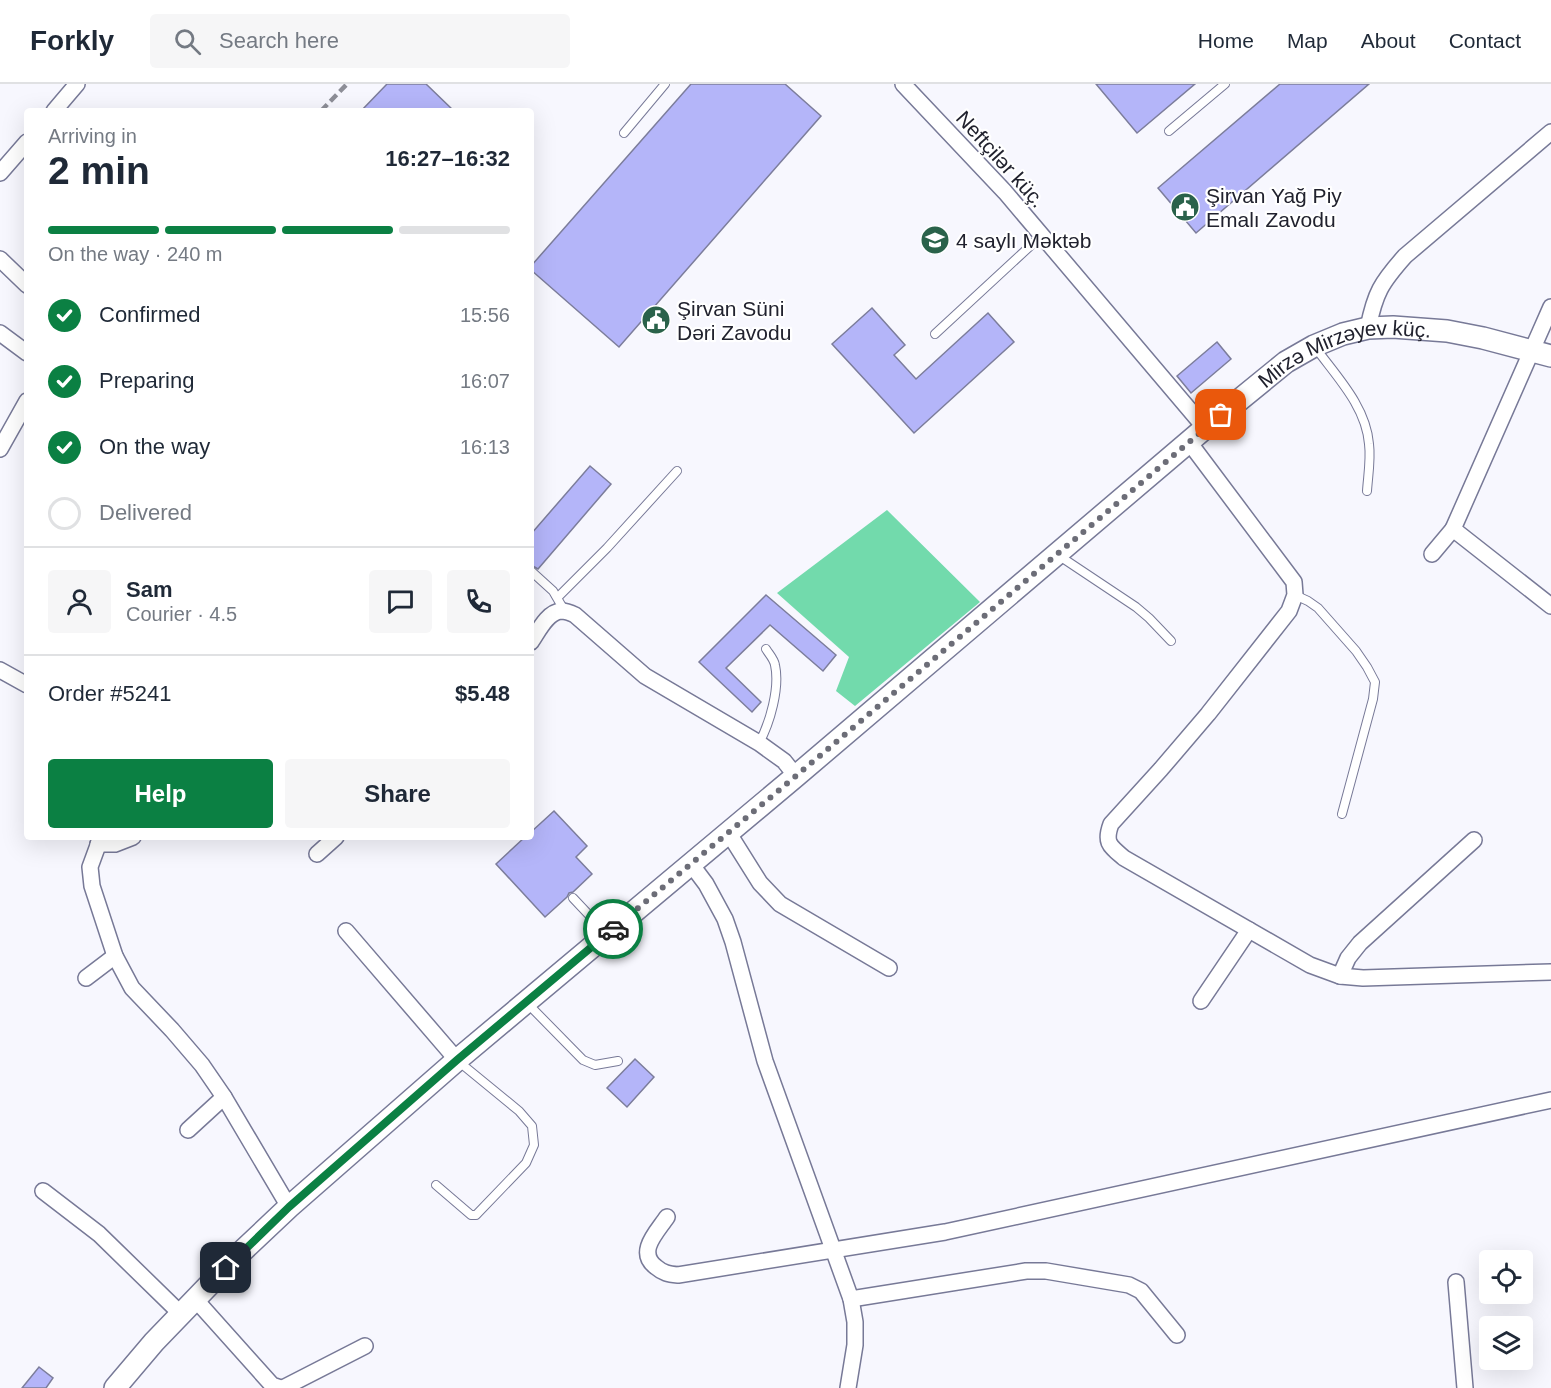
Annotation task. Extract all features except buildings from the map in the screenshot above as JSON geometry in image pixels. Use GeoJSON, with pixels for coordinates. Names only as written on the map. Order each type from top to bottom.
{"type":"FeatureCollection","features":[{"type":"Feature","properties":{"kind":"main road","name":"Mirzə Mirzəyev küç."},"geometry":{"type":"LineString","coordinates":[[115,1388],[188,1307],[289,1207],[457,1060],[1286,362],[1314,346],[1343,334],[1368,328],[1393,327],[1447,331],[1541,353]]}},
{"type":"Feature","properties":{"kind":"street"},"geometry":{"type":"LineString","coordinates":[[57,108],[77,84]]}},
{"type":"Feature","properties":{"kind":"street","name":"Neftçilər küç."},"geometry":{"type":"LineString","coordinates":[[909,86],[1005,192],[1197,435],[1294,582],[1295,595]]}},
{"type":"Feature","properties":{"kind":"street"},"geometry":{"type":"LineString","coordinates":[[1368,328],[1377,291],[1389,273],[1405,256],[1551,132]]}},
{"type":"Feature","properties":{"kind":"street"},"geometry":{"type":"LineString","coordinates":[[0,172],[24,145]]}},
{"type":"Feature","properties":{"kind":"street"},"geometry":{"type":"LineString","coordinates":[[0,259],[24,282]]}},
{"type":"Feature","properties":{"kind":"street"},"geometry":{"type":"LineString","coordinates":[[1432,554],[1453,529],[1541,353],[1551,307]]}},
{"type":"Feature","properties":{"kind":"street"},"geometry":{"type":"LineString","coordinates":[[0,333],[24,351]]}},
{"type":"Feature","properties":{"kind":"street"},"geometry":{"type":"LineString","coordinates":[[0,449],[24,405]]}},
{"type":"Feature","properties":{"kind":"street"},"geometry":{"type":"LineString","coordinates":[[1453,529],[1551,606]]}},
{"type":"Feature","properties":{"kind":"street"},"geometry":{"type":"LineString","coordinates":[[1295,595],[1289,611],[1201,722],[1110,824],[1107,835],[1109,845],[1124,858],[1248,930],[1310,965],[1340,976],[1363,978],[1551,972]]}},
{"type":"Feature","properties":{"kind":"street"},"geometry":{"type":"LineString","coordinates":[[534,637],[546,619],[556,612],[561,604],[645,676],[759,743],[784,761],[796,776]]}},
{"type":"Feature","properties":{"kind":"street"},"geometry":{"type":"LineString","coordinates":[[0,670],[24,680]]}},
{"type":"Feature","properties":{"kind":"street"},"geometry":{"type":"LineString","coordinates":[[728,832],[760,883],[780,904],[889,968]]}},
{"type":"Feature","properties":{"kind":"street"},"geometry":{"type":"LineString","coordinates":[[125,840],[115,844],[100,840],[90,867],[92,886],[115,956],[132,988],[202,1065],[224,1097],[289,1207]]}},
{"type":"Feature","properties":{"kind":"street"},"geometry":{"type":"LineString","coordinates":[[317,854],[333,840]]}},
{"type":"Feature","properties":{"kind":"street"},"geometry":{"type":"LineString","coordinates":[[1340,976],[1348,958],[1360,943],[1474,840]]}},
{"type":"Feature","properties":{"kind":"street"},"geometry":{"type":"LineString","coordinates":[[691,864],[706,884],[725,919],[765,1061],[851,1299],[855,1322],[855,1345],[848,1388]]}},
{"type":"Feature","properties":{"kind":"street"},"geometry":{"type":"LineString","coordinates":[[1201,1001],[1248,930]]}},
{"type":"Feature","properties":{"kind":"street"},"geometry":{"type":"LineString","coordinates":[[346,931],[457,1060]]}},
{"type":"Feature","properties":{"kind":"street"},"geometry":{"type":"LineString","coordinates":[[86,978],[115,956]]}},
{"type":"Feature","properties":{"kind":"street"},"geometry":{"type":"LineString","coordinates":[[188,1130],[224,1097]]}},
{"type":"Feature","properties":{"kind":"street"},"geometry":{"type":"LineString","coordinates":[[667,1217],[647,1248],[647,1257],[652,1264],[666,1274],[678,1275],[945,1233],[1551,1100]]}},
{"type":"Feature","properties":{"kind":"street"},"geometry":{"type":"LineString","coordinates":[[43,1191],[188,1307],[272,1385],[282,1388],[365,1346]]}},
{"type":"Feature","properties":{"kind":"street"},"geometry":{"type":"LineString","coordinates":[[851,1299],[1026,1271],[1046,1271],[1129,1285],[1141,1291],[1177,1335]]}},
{"type":"Feature","properties":{"kind":"street"},"geometry":{"type":"LineString","coordinates":[[1456,1282],[1465,1388]]}},
{"type":"Feature","properties":{"kind":"lane"},"geometry":{"type":"LineString","coordinates":[[624,133],[665,84]]}},
{"type":"Feature","properties":{"kind":"lane"},"geometry":{"type":"LineString","coordinates":[[1169,131],[1225,84]]}},
{"type":"Feature","properties":{"kind":"lane"},"geometry":{"type":"LineString","coordinates":[[935,334],[1041,236]]}},
{"type":"Feature","properties":{"kind":"lane"},"geometry":{"type":"LineString","coordinates":[[1314,346],[1357,405],[1365,423],[1370,445],[1367,491]]}},
{"type":"Feature","properties":{"kind":"lane"},"geometry":{"type":"LineString","coordinates":[[534,574],[546,584],[561,604],[606,548],[676,471]]}},
{"type":"Feature","properties":{"kind":"lane"},"geometry":{"type":"LineString","coordinates":[[1057,554],[1136,607],[1171,640]]}},
{"type":"Feature","properties":{"kind":"lane"},"geometry":{"type":"LineString","coordinates":[[1295,595],[1318,608],[1356,651],[1375,682],[1373,699],[1342,814]]}},
{"type":"Feature","properties":{"kind":"lane"},"geometry":{"type":"LineString","coordinates":[[759,743],[771,715],[776,681],[775,663],[766,649]]}},
{"type":"Feature","properties":{"kind":"lane"},"geometry":{"type":"LineString","coordinates":[[573,898],[607,934]]}},
{"type":"Feature","properties":{"kind":"lane"},"geometry":{"type":"LineString","coordinates":[[526,1002],[583,1060],[595,1065],[618,1061]]}},
{"type":"Feature","properties":{"kind":"lane"},"geometry":{"type":"LineString","coordinates":[[436,1185],[471,1215],[476,1215],[526,1163],[534,1145],[532,1126],[519,1111],[457,1060]]}},
{"type":"Feature","properties":{"kind":"green space"},"geometry":{"type":"Polygon","coordinates":[[[887,510],[980,602],[855,706],[836,691],[849,657],[777,593],[887,510]]]}},
{"type":"Feature","properties":{"kind":"railway"},"geometry":{"type":"LineString","coordinates":[[324,108],[347,84]]}},
{"type":"Feature","properties":{"kind":"way so far"},"geometry":{"type":"LineString","coordinates":[[613,929],[1221,415]]}},
{"type":"Feature","properties":{"kind":"place","name":"Şirvan Yağ Piy Emalı Zavodu"},"geometry":{"type":"Point","coordinates":[1185,207]}},
{"type":"Feature","properties":{"kind":"place","name":"4 saylı Məktəb"},"geometry":{"type":"Point","coordinates":[935,240]}},
{"type":"Feature","properties":{"kind":"place","name":"Şirvan Süni Dəri Zavodu"},"geometry":{"type":"Point","coordinates":[656,320]}},
{"type":"Feature","properties":{"kind":"route"},"geometry":{"type":"LineString","coordinates":[[226,1268],[289,1207],[457,1060],[613,929]]}}]}
